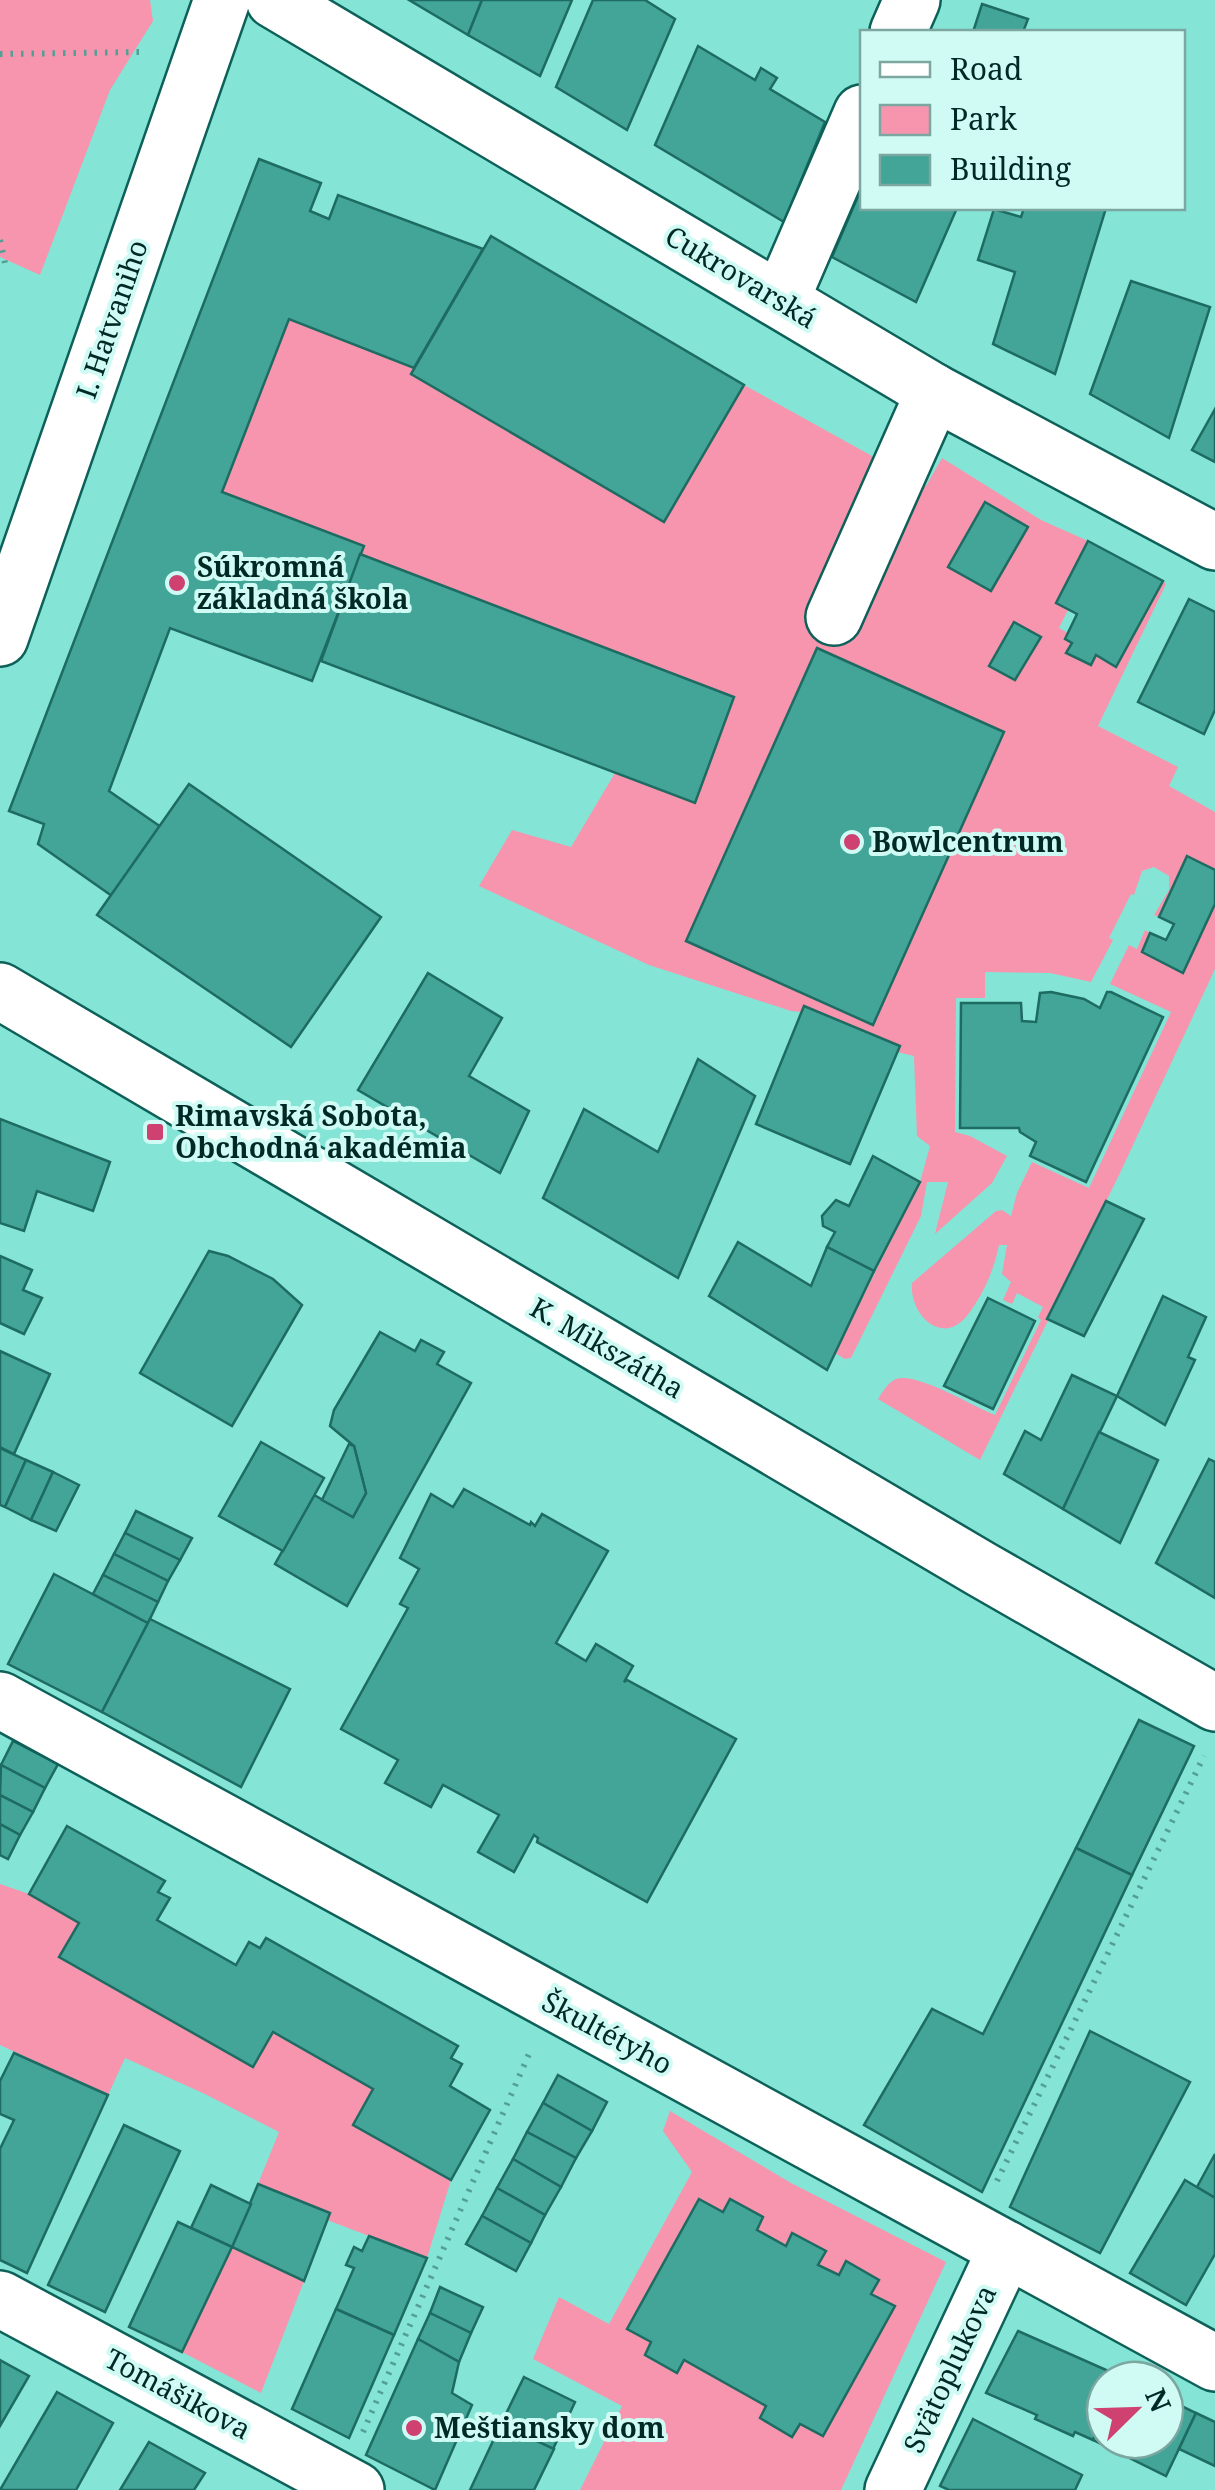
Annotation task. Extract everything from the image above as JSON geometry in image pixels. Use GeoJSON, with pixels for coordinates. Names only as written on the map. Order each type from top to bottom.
{"type":"FeatureCollection","features":[{"type":"Feature","properties":{"kind":"street","name":"I. Hatvaniho"},"geometry":{"type":"LineString","coordinates":[[0,638],[222,0]]}},
{"type":"Feature","properties":{"kind":"street","name":"Cukrovarská"},"geometry":{"type":"LineString","coordinates":[[274,0],[934,392],[1215,542]]}},
{"type":"Feature","properties":{"kind":"street"},"geometry":{"type":"LineString","coordinates":[[899,30],[912,0]]}},
{"type":"Feature","properties":{"kind":"street"},"geometry":{"type":"LineString","coordinates":[[781,300],[860,118]]}},
{"type":"Feature","properties":{"kind":"street"},"geometry":{"type":"LineString","coordinates":[[834,617],[934,392]]}},
{"type":"Feature","properties":{"kind":"street","name":"K. Mikszátha"},"geometry":{"type":"LineString","coordinates":[[0,991],[981,1569],[1211,1726]]}},
{"type":"Feature","properties":{"kind":"street","name":"Škultétyho"},"geometry":{"type":"LineString","coordinates":[[0,1700],[1215,2363]]}},
{"type":"Feature","properties":{"kind":"street","name":"Svätoplukova"},"geometry":{"type":"LineString","coordinates":[[893,2490],[1006,2249]]}},
{"type":"Feature","properties":{"kind":"street","name":"Tomášikova"},"geometry":{"type":"LineString","coordinates":[[0,2299],[347,2485]]}},
{"type":"Feature","properties":{"kind":"path"},"geometry":{"type":"LineString","coordinates":[[0,54],[146,52]]}},
{"type":"Feature","properties":{"kind":"path"},"geometry":{"type":"LineString","coordinates":[[0,240],[5,263]]}},
{"type":"Feature","properties":{"kind":"path"},"geometry":{"type":"LineString","coordinates":[[990,2194],[1211,1726]]}},
{"type":"Feature","properties":{"kind":"path"},"geometry":{"type":"LineString","coordinates":[[347,2485],[552,2003]]}},
{"type":"Feature","properties":{"kind":"green space"},"geometry":{"type":"Polygon","coordinates":[[[0,0],[150,0],[153,21],[110,90],[40,275],[0,257],[0,0]]]}},
{"type":"Feature","properties":{"kind":"green space"},"geometry":{"type":"Polygon","coordinates":[[[289,319],[414,368],[412,375],[664,522],[744,385],[926,486],[942,458],[1041,520],[1088,541],[1057,603],[1068,610],[1059,628],[1068,633],[1072,643],[1067,653],[1096,655],[1116,666],[1163,581],[1166,584],[1098,726],[1178,767],[1169,786],[1215,812],[1215,870],[1187,857],[1159,917],[1154,915],[1169,890],[1169,876],[1154,867],[1142,871],[1091,982],[1050,973],[985,972],[985,998],[956,998],[955,1132],[1007,1156],[992,1183],[935,1234],[948,1182],[927,1182],[921,1216],[851,1358],[835,1353],[920,1182],[930,1146],[917,1136],[914,1056],[897,1052],[899,1046],[805,1006],[802,1012],[791,1011],[649,965],[479,886],[512,830],[571,847],[615,773],[695,802],[734,697],[360,554],[222,492],[289,319]],[[1028,527],[949,567],[991,591],[1028,527]],[[1014,623],[989,665],[1015,679],[1041,637],[1014,623]]]}},
{"type":"Feature","properties":{"kind":"green space"},"geometry":{"type":"Polygon","coordinates":[[[1215,904],[1215,969],[980,1460],[878,1399],[891,1382],[903,1378],[929,1384],[995,1415],[1041,1320],[1038,1317],[1043,1307],[1017,1293],[1012,1304],[1003,1300],[1011,1282],[1002,1274],[1007,1245],[999,1245],[983,1292],[956,1325],[937,1327],[921,1315],[912,1295],[912,1283],[996,1211],[1011,1216],[1032,1162],[1089,1188],[1171,1012],[1110,984],[1129,945],[1137,949],[1145,930],[1150,933],[1143,952],[1183,973],[1215,904]]]}},
{"type":"Feature","properties":{"kind":"green space"},"geometry":{"type":"Polygon","coordinates":[[[0,1884],[29,1894],[79,1923],[59,1957],[252,2066],[273,2032],[373,2089],[354,2125],[451,2180],[427,2258],[327,2220],[330,2213],[258,2184],[279,2132],[205,2094],[125,2058],[108,2095],[0,2045],[0,1884]]]}},
{"type":"Feature","properties":{"kind":"green space"},"geometry":{"type":"Polygon","coordinates":[[[670,2111],[791,2183],[946,2262],[841,2490],[580,2490],[622,2406],[533,2359],[559,2297],[609,2324],[692,2172],[663,2131],[670,2111]],[[700,2199],[628,2330],[651,2342],[645,2355],[676,2373],[684,2360],[766,2406],[760,2418],[792,2437],[800,2424],[823,2436],[894,2306],[818,2265],[825,2251],[793,2233],[786,2246],[757,2230],[763,2217],[731,2199],[723,2212],[700,2199]]]}},
{"type":"Feature","properties":{"kind":"green space"},"geometry":{"type":"Polygon","coordinates":[[[232,2247],[304,2281],[261,2393],[182,2352],[232,2247]]]}},
{"type":"Feature","properties":{"kind":"building"},"geometry":{"type":"Polygon","coordinates":[[[409,0],[482,0],[468,35],[409,0]]]}},
{"type":"Feature","properties":{"kind":"building"},"geometry":{"type":"Polygon","coordinates":[[[482,0],[572,0],[540,76],[468,35],[482,0]]]}},
{"type":"Feature","properties":{"kind":"building"},"geometry":{"type":"Polygon","coordinates":[[[593,0],[645,0],[675,19],[627,130],[556,87],[593,0]]]}},
{"type":"Feature","properties":{"kind":"building"},"geometry":{"type":"Polygon","coordinates":[[[982,4],[1028,19],[1024,30],[974,30],[982,4]]]}},
{"type":"Feature","properties":{"kind":"building"},"geometry":{"type":"Polygon","coordinates":[[[698,46],[755,80],[761,68],[777,78],[770,89],[825,122],[784,222],[655,145],[698,46]]]}},
{"type":"Feature","properties":{"kind":"building"},"geometry":{"type":"Polygon","coordinates":[[[259,159],[321,183],[310,211],[329,219],[338,195],[483,249],[414,368],[289,319],[222,492],[364,546],[312,681],[170,628],[109,791],[161,827],[112,896],[38,844],[44,824],[9,811],[259,159]]]}},
{"type":"Feature","properties":{"kind":"building"},"geometry":{"type":"Polygon","coordinates":[[[860,192],[860,210],[956,210],[916,302],[832,257],[860,192]]]}},
{"type":"Feature","properties":{"kind":"building"},"geometry":{"type":"Polygon","coordinates":[[[994,210],[1021,217],[1023,210],[1105,210],[1055,374],[993,344],[1015,272],[978,260],[994,210]]]}},
{"type":"Feature","properties":{"kind":"building"},"geometry":{"type":"Polygon","coordinates":[[[491,236],[744,385],[664,522],[411,374],[491,236]]]}},
{"type":"Feature","properties":{"kind":"building"},"geometry":{"type":"Polygon","coordinates":[[[1131,281],[1210,307],[1169,438],[1090,394],[1131,281]]]}},
{"type":"Feature","properties":{"kind":"building"},"geometry":{"type":"Polygon","coordinates":[[[1215,409],[1215,462],[1192,450],[1215,409]]]}},
{"type":"Feature","properties":{"kind":"building"},"geometry":{"type":"Polygon","coordinates":[[[985,502],[1028,527],[991,591],[948,567],[985,502]]]}},
{"type":"Feature","properties":{"kind":"building"},"geometry":{"type":"Polygon","coordinates":[[[1088,541],[1163,581],[1116,667],[1096,655],[1091,665],[1066,653],[1072,643],[1065,639],[1077,614],[1056,603],[1088,541]]]}},
{"type":"Feature","properties":{"kind":"building"},"geometry":{"type":"Polygon","coordinates":[[[360,554],[734,697],[695,803],[321,661],[360,554]]]}},
{"type":"Feature","properties":{"kind":"building"},"geometry":{"type":"Polygon","coordinates":[[[1189,599],[1215,612],[1215,710],[1204,734],[1138,702],[1189,599]]]}},
{"type":"Feature","properties":{"kind":"building"},"geometry":{"type":"Polygon","coordinates":[[[1014,622],[1041,637],[1015,680],[989,666],[1014,622]]]}},
{"type":"Feature","properties":{"kind":"building"},"geometry":{"type":"Polygon","coordinates":[[[817,648],[1004,732],[873,1025],[686,941],[817,648]]]}},
{"type":"Feature","properties":{"kind":"building"},"geometry":{"type":"Polygon","coordinates":[[[189,784],[381,917],[291,1047],[97,915],[189,784]]]}},
{"type":"Feature","properties":{"kind":"building"},"geometry":{"type":"Polygon","coordinates":[[[1187,856],[1215,870],[1215,904],[1183,973],[1142,952],[1150,933],[1166,940],[1174,924],[1159,917],[1187,856]]]}},
{"type":"Feature","properties":{"kind":"building"},"geometry":{"type":"Polygon","coordinates":[[[428,973],[502,1018],[469,1076],[529,1111],[500,1173],[358,1090],[428,973]]]}},
{"type":"Feature","properties":{"kind":"building"},"geometry":{"type":"Polygon","coordinates":[[[1107,992],[1111,992],[1163,1017],[1086,1182],[1030,1156],[1036,1142],[1019,1128],[960,1128],[961,1003],[1021,1003],[1022,1021],[1036,1022],[1040,993],[1084,999],[1100,1008],[1107,992]]]}},
{"type":"Feature","properties":{"kind":"building"},"geometry":{"type":"Polygon","coordinates":[[[804,1006],[900,1046],[850,1164],[756,1124],[804,1006]]]}},
{"type":"Feature","properties":{"kind":"building"},"geometry":{"type":"Polygon","coordinates":[[[698,1059],[755,1096],[678,1278],[543,1198],[584,1109],[658,1152],[698,1059]]]}},
{"type":"Feature","properties":{"kind":"building"},"geometry":{"type":"Polygon","coordinates":[[[0,1119],[110,1162],[93,1211],[37,1191],[24,1231],[0,1223],[0,1119]]]}},
{"type":"Feature","properties":{"kind":"building"},"geometry":{"type":"Polygon","coordinates":[[[873,1156],[920,1182],[874,1271],[827,1247],[835,1232],[823,1226],[822,1216],[836,1200],[849,1206],[873,1156]]]}},
{"type":"Feature","properties":{"kind":"building"},"geometry":{"type":"Polygon","coordinates":[[[1106,1201],[1144,1219],[1084,1336],[1047,1319],[1106,1201]]]}},
{"type":"Feature","properties":{"kind":"building"},"geometry":{"type":"Polygon","coordinates":[[[738,1242],[811,1286],[827,1247],[874,1271],[827,1370],[709,1296],[738,1242]]]}},
{"type":"Feature","properties":{"kind":"building"},"geometry":{"type":"Polygon","coordinates":[[[209,1251],[228,1256],[273,1279],[302,1305],[232,1426],[140,1373],[209,1251]]]}},
{"type":"Feature","properties":{"kind":"building"},"geometry":{"type":"Polygon","coordinates":[[[0,1256],[32,1270],[23,1290],[42,1298],[24,1334],[0,1323],[0,1256]]]}},
{"type":"Feature","properties":{"kind":"building"},"geometry":{"type":"Polygon","coordinates":[[[1163,1296],[1206,1317],[1188,1357],[1195,1360],[1165,1425],[1117,1396],[1163,1296]]]}},
{"type":"Feature","properties":{"kind":"building"},"geometry":{"type":"Polygon","coordinates":[[[988,1298],[1035,1321],[993,1409],[944,1386],[988,1298]]]}},
{"type":"Feature","properties":{"kind":"building"},"geometry":{"type":"Polygon","coordinates":[[[380,1332],[415,1351],[421,1340],[444,1352],[437,1364],[471,1383],[347,1606],[275,1564],[314,1495],[353,1517],[366,1493],[354,1446],[330,1426],[334,1410],[380,1332]]]}},
{"type":"Feature","properties":{"kind":"building"},"geometry":{"type":"Polygon","coordinates":[[[0,1351],[50,1374],[14,1454],[0,1447],[0,1351]]]}},
{"type":"Feature","properties":{"kind":"building"},"geometry":{"type":"Polygon","coordinates":[[[1072,1375],[1117,1396],[1063,1509],[1004,1474],[1025,1431],[1041,1440],[1072,1375]]]}},
{"type":"Feature","properties":{"kind":"building"},"geometry":{"type":"Polygon","coordinates":[[[1099,1432],[1158,1460],[1120,1543],[1063,1509],[1099,1432]]]}},
{"type":"Feature","properties":{"kind":"building"},"geometry":{"type":"Polygon","coordinates":[[[261,1442],[324,1478],[283,1551],[219,1516],[261,1442]]]}},
{"type":"Feature","properties":{"kind":"building"},"geometry":{"type":"Polygon","coordinates":[[[349,1444],[354,1446],[366,1493],[353,1517],[322,1500],[349,1444]]]}},
{"type":"Feature","properties":{"kind":"building"},"geometry":{"type":"Polygon","coordinates":[[[0,1448],[26,1460],[5,1507],[0,1505],[0,1448]]]}},
{"type":"Feature","properties":{"kind":"building"},"geometry":{"type":"Polygon","coordinates":[[[1209,1459],[1215,1462],[1215,1598],[1156,1563],[1209,1459]]]}},
{"type":"Feature","properties":{"kind":"building"},"geometry":{"type":"Polygon","coordinates":[[[26,1460],[53,1472],[31,1520],[5,1507],[26,1460]]]}},
{"type":"Feature","properties":{"kind":"building"},"geometry":{"type":"Polygon","coordinates":[[[53,1472],[79,1485],[56,1531],[31,1520],[53,1472]]]}},
{"type":"Feature","properties":{"kind":"building"},"geometry":{"type":"Polygon","coordinates":[[[464,1489],[530,1525],[531,1522],[535,1526],[542,1514],[608,1551],[556,1643],[586,1661],[596,1644],[633,1666],[624,1682],[627,1680],[736,1739],[647,1902],[537,1842],[534,1835],[514,1872],[478,1852],[499,1815],[443,1785],[431,1807],[385,1783],[398,1760],[341,1729],[408,1608],[400,1604],[419,1569],[400,1558],[431,1494],[453,1507],[464,1489]]]}},
{"type":"Feature","properties":{"kind":"building"},"geometry":{"type":"Polygon","coordinates":[[[136,1511],[192,1538],[180,1560],[125,1533],[136,1511]]]}},
{"type":"Feature","properties":{"kind":"building"},"geometry":{"type":"Polygon","coordinates":[[[125,1533],[180,1560],[168,1581],[114,1554],[125,1533]]]}},
{"type":"Feature","properties":{"kind":"building"},"geometry":{"type":"Polygon","coordinates":[[[114,1554],[168,1581],[158,1602],[103,1575],[114,1554]]]}},
{"type":"Feature","properties":{"kind":"building"},"geometry":{"type":"Polygon","coordinates":[[[54,1574],[148,1623],[102,1712],[8,1664],[54,1574]]]}},
{"type":"Feature","properties":{"kind":"building"},"geometry":{"type":"Polygon","coordinates":[[[103,1575],[158,1602],[148,1623],[93,1594],[103,1575]]]}},
{"type":"Feature","properties":{"kind":"building"},"geometry":{"type":"Polygon","coordinates":[[[150,1619],[290,1689],[241,1787],[102,1712],[150,1619]]]}},
{"type":"Feature","properties":{"kind":"building"},"geometry":{"type":"Polygon","coordinates":[[[1139,1720],[1194,1746],[1132,1875],[1076,1848],[1139,1720]]]}},
{"type":"Feature","properties":{"kind":"building"},"geometry":{"type":"Polygon","coordinates":[[[13,1741],[58,1764],[45,1788],[1,1765],[13,1741]]]}},
{"type":"Feature","properties":{"kind":"building"},"geometry":{"type":"Polygon","coordinates":[[[1,1765],[45,1788],[33,1812],[0,1795],[1,1765]]]}},
{"type":"Feature","properties":{"kind":"building"},"geometry":{"type":"Polygon","coordinates":[[[0,1795],[33,1812],[20,1835],[0,1824],[0,1795]]]}},
{"type":"Feature","properties":{"kind":"building"},"geometry":{"type":"Polygon","coordinates":[[[0,1824],[20,1835],[8,1859],[0,1855],[0,1824]]]}},
{"type":"Feature","properties":{"kind":"building"},"geometry":{"type":"Polygon","coordinates":[[[67,1826],[165,1881],[158,1892],[170,1898],[157,1920],[236,1965],[249,1942],[260,1948],[266,1938],[458,2046],[451,2058],[462,2064],[450,2086],[490,2110],[451,2180],[353,2125],[373,2089],[273,2032],[253,2067],[59,1957],[79,1923],[29,1894],[67,1826]]]}},
{"type":"Feature","properties":{"kind":"building"},"geometry":{"type":"Polygon","coordinates":[[[1076,1848],[1132,1875],[982,2192],[864,2125],[932,2009],[983,2034],[1076,1848]]]}},
{"type":"Feature","properties":{"kind":"building"},"geometry":{"type":"Polygon","coordinates":[[[1090,2031],[1190,2082],[1100,2253],[1010,2207],[1090,2031]]]}},
{"type":"Feature","properties":{"kind":"building"},"geometry":{"type":"Polygon","coordinates":[[[14,2053],[108,2095],[27,2273],[0,2260],[0,2149],[14,2120],[0,2114],[0,2081],[14,2053]]]}},
{"type":"Feature","properties":{"kind":"building"},"geometry":{"type":"Polygon","coordinates":[[[558,2075],[607,2102],[592,2131],[543,2103],[558,2075]]]}},
{"type":"Feature","properties":{"kind":"building"},"geometry":{"type":"Polygon","coordinates":[[[543,2103],[592,2131],[576,2158],[527,2132],[543,2103]]]}},
{"type":"Feature","properties":{"kind":"building"},"geometry":{"type":"Polygon","coordinates":[[[124,2125],[180,2151],[105,2312],[48,2285],[124,2125]]]}},
{"type":"Feature","properties":{"kind":"building"},"geometry":{"type":"Polygon","coordinates":[[[527,2132],[576,2158],[561,2187],[513,2159],[527,2132]]]}},
{"type":"Feature","properties":{"kind":"building"},"geometry":{"type":"Polygon","coordinates":[[[1215,2154],[1215,2198],[1197,2187],[1215,2154]]]}},
{"type":"Feature","properties":{"kind":"building"},"geometry":{"type":"Polygon","coordinates":[[[513,2159],[561,2187],[545,2215],[497,2188],[513,2159]]]}},
{"type":"Feature","properties":{"kind":"building"},"geometry":{"type":"Polygon","coordinates":[[[1185,2180],[1215,2198],[1215,2254],[1186,2305],[1130,2273],[1185,2180]]]}},
{"type":"Feature","properties":{"kind":"building"},"geometry":{"type":"Polygon","coordinates":[[[258,2184],[330,2213],[304,2281],[232,2247],[258,2184]]]}},
{"type":"Feature","properties":{"kind":"building"},"geometry":{"type":"Polygon","coordinates":[[[211,2185],[251,2204],[232,2247],[191,2228],[211,2185]]]}},
{"type":"Feature","properties":{"kind":"building"},"geometry":{"type":"Polygon","coordinates":[[[497,2188],[545,2215],[531,2243],[482,2216],[497,2188]]]}},
{"type":"Feature","properties":{"kind":"building"},"geometry":{"type":"Polygon","coordinates":[[[699,2199],[723,2212],[730,2199],[763,2217],[757,2230],[786,2246],[792,2233],[826,2251],[818,2265],[839,2275],[846,2261],[879,2280],[871,2294],[895,2306],[823,2436],[800,2424],[792,2437],[760,2418],[766,2406],[684,2360],[677,2373],[645,2355],[651,2342],[627,2329],[699,2199]]]}},
{"type":"Feature","properties":{"kind":"building"},"geometry":{"type":"Polygon","coordinates":[[[482,2216],[531,2243],[516,2271],[466,2244],[482,2216]]]}},
{"type":"Feature","properties":{"kind":"building"},"geometry":{"type":"Polygon","coordinates":[[[178,2222],[232,2247],[182,2352],[129,2327],[178,2222]]]}},
{"type":"Feature","properties":{"kind":"building"},"geometry":{"type":"Polygon","coordinates":[[[369,2236],[427,2258],[394,2335],[336,2309],[354,2268],[346,2265],[354,2247],[362,2251],[369,2236]]]}},
{"type":"Feature","properties":{"kind":"building"},"geometry":{"type":"Polygon","coordinates":[[[440,2287],[483,2307],[471,2333],[430,2313],[440,2287]]]}},
{"type":"Feature","properties":{"kind":"building"},"geometry":{"type":"Polygon","coordinates":[[[336,2309],[394,2335],[349,2438],[292,2409],[336,2309]]]}},
{"type":"Feature","properties":{"kind":"building"},"geometry":{"type":"Polygon","coordinates":[[[430,2313],[471,2333],[459,2362],[418,2339],[430,2313]]]}},
{"type":"Feature","properties":{"kind":"building"},"geometry":{"type":"Polygon","coordinates":[[[1018,2331],[1085,2361],[1085,2436],[1075,2432],[1073,2436],[986,2393],[1018,2331]]]}},
{"type":"Feature","properties":{"kind":"building"},"geometry":{"type":"Polygon","coordinates":[[[418,2339],[459,2362],[452,2393],[472,2405],[435,2490],[366,2455],[418,2339]]]}},
{"type":"Feature","properties":{"kind":"building"},"geometry":{"type":"Polygon","coordinates":[[[0,2360],[29,2376],[0,2426],[0,2360]]]}},
{"type":"Feature","properties":{"kind":"building"},"geometry":{"type":"Polygon","coordinates":[[[524,2377],[575,2402],[553,2449],[501,2424],[524,2377]]]}},
{"type":"Feature","properties":{"kind":"building"},"geometry":{"type":"Polygon","coordinates":[[[57,2392],[113,2423],[76,2490],[0,2490],[57,2392]]]}},
{"type":"Feature","properties":{"kind":"building"},"geometry":{"type":"Polygon","coordinates":[[[1185,2408],[1196,2413],[1185,2436],[1185,2408]]]}},
{"type":"Feature","properties":{"kind":"building"},"geometry":{"type":"Polygon","coordinates":[[[1196,2413],[1215,2422],[1215,2466],[1185,2452],[1185,2436],[1196,2413]]]}},
{"type":"Feature","properties":{"kind":"building"},"geometry":{"type":"Polygon","coordinates":[[[973,2419],[1082,2475],[1075,2490],[949,2490],[940,2486],[973,2419]]]}},
{"type":"Feature","properties":{"kind":"building"},"geometry":{"type":"Polygon","coordinates":[[[501,2424],[554,2449],[534,2490],[470,2490],[501,2424]]]}},
{"type":"Feature","properties":{"kind":"building"},"geometry":{"type":"Polygon","coordinates":[[[149,2442],[205,2473],[194,2490],[120,2490],[149,2442]]]}},
{"type":"Feature","properties":{"kind":"building"},"geometry":{"type":"Polygon","coordinates":[[[1134,2460],[1174,2460],[1166,2476],[1134,2460]]]}},
{"type":"Feature","properties":{"kind":"place","name":"Súkromná základná škola"},"geometry":{"type":"Point","coordinates":[177,583]}},
{"type":"Feature","properties":{"kind":"place","name":"Bowlcentrum"},"geometry":{"type":"Point","coordinates":[852,842]}},
{"type":"Feature","properties":{"kind":"place","name":"Rimavská Sobota, Obchodná akadémia"},"geometry":{"type":"Point","coordinates":[155,1132]}},
{"type":"Feature","properties":{"kind":"place","name":"Meštiansky dom"},"geometry":{"type":"Point","coordinates":[414,2428]}}]}
